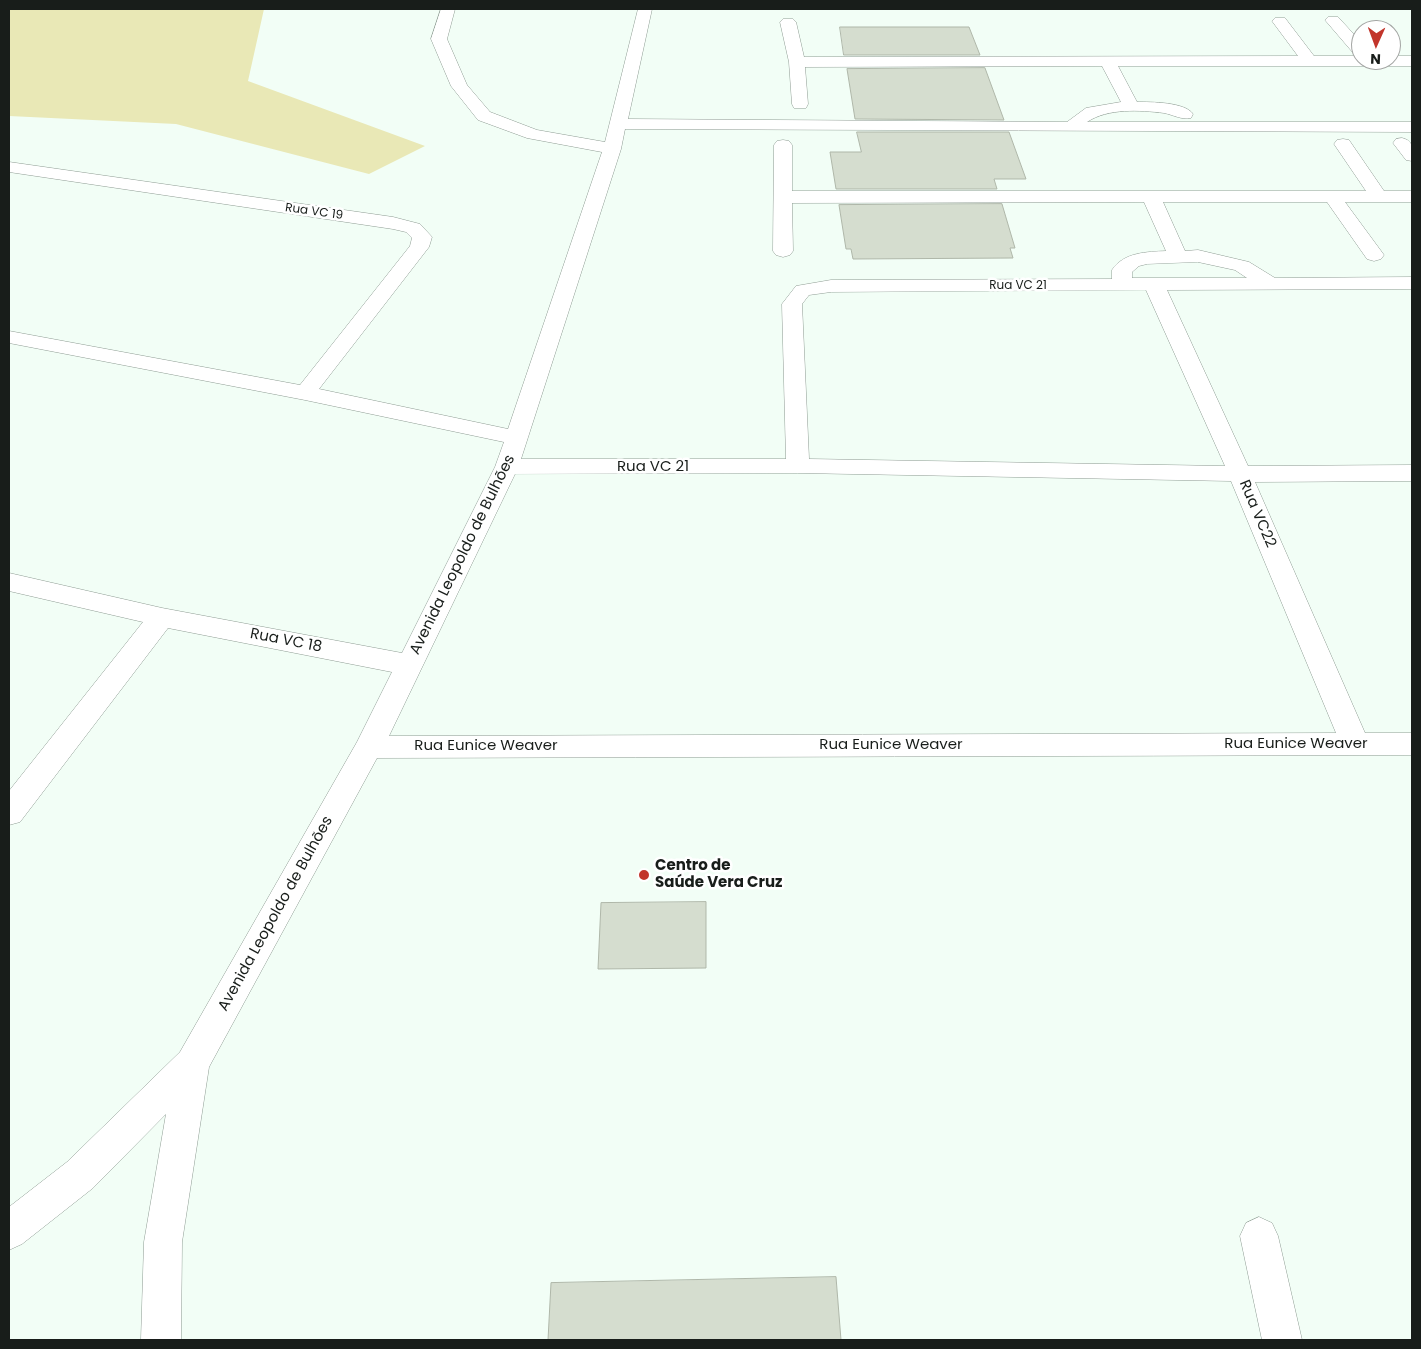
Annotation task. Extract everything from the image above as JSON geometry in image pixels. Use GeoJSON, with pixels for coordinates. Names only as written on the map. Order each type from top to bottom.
{"type":"FeatureCollection","features":[{"type":"Feature","properties":{"kind":"street"},"geometry":{"type":"LineString","coordinates":[[448,9],[439,39],[459,86],[484,116],[532,134],[612,149]]}},
{"type":"Feature","properties":{"kind":"street","name":"Avenida Leopoldo de Bulhões"},"geometry":{"type":"LineString","coordinates":[[9,1231],[80,1175],[192,1064],[369,747],[507,467],[612,149],[645,9]]}},
{"type":"Feature","properties":{"kind":"street"},"geometry":{"type":"LineString","coordinates":[[1333,20],[1351,41]]}},
{"type":"Feature","properties":{"kind":"street"},"geometry":{"type":"LineString","coordinates":[[1280,21],[1309,61]]}},
{"type":"Feature","properties":{"kind":"street"},"geometry":{"type":"LineString","coordinates":[[788,22],[797,62],[800,104]]}},
{"type":"Feature","properties":{"kind":"street"},"geometry":{"type":"LineString","coordinates":[[797,62],[1351,60]]}},
{"type":"Feature","properties":{"kind":"street"},"geometry":{"type":"LineString","coordinates":[[1107,61],[1132,107]]}},
{"type":"Feature","properties":{"kind":"street"},"geometry":{"type":"LineString","coordinates":[[1068,127],[1090,112],[1114,107],[1158,108],[1182,112],[1206,127]]}},
{"type":"Feature","properties":{"kind":"street"},"geometry":{"type":"LineString","coordinates":[[617,124],[1068,127],[1412,126]]}},
{"type":"Feature","properties":{"kind":"street"},"geometry":{"type":"LineString","coordinates":[[1343,144],[1379,196]]}},
{"type":"Feature","properties":{"kind":"street"},"geometry":{"type":"LineString","coordinates":[[782,145],[784,251]]}},
{"type":"Feature","properties":{"kind":"street","name":"Rua VC 19"},"geometry":{"type":"LineString","coordinates":[[9,167],[373,220],[413,228],[422,236],[419,247],[306,392]]}},
{"type":"Feature","properties":{"kind":"street"},"geometry":{"type":"LineString","coordinates":[[1152,196],[1178,256]]}},
{"type":"Feature","properties":{"kind":"street"},"geometry":{"type":"LineString","coordinates":[[1332,196],[1374,255]]}},
{"type":"Feature","properties":{"kind":"street"},"geometry":{"type":"LineString","coordinates":[[783,197],[1412,196]]}},
{"type":"Feature","properties":{"kind":"street"},"geometry":{"type":"LineString","coordinates":[[1122,285],[1122,270],[1132,262],[1145,258],[1178,256],[1198,256],[1242,266],[1271,284]]}},
{"type":"Feature","properties":{"kind":"street","name":"Rua VC 21"},"geometry":{"type":"LineString","coordinates":[[798,466],[792,304],[803,290],[831,286],[1154,286],[1412,283]]}},
{"type":"Feature","properties":{"kind":"street","name":"Rua VC22"},"geometry":{"type":"LineString","coordinates":[[1154,286],[1240,474],[1355,744]]}},
{"type":"Feature","properties":{"kind":"street"},"geometry":{"type":"LineString","coordinates":[[9,337],[306,392],[517,438]]}},
{"type":"Feature","properties":{"kind":"street","name":"Rua VC 21"},"geometry":{"type":"LineString","coordinates":[[507,467],[798,466],[1240,474],[1412,473]]}},
{"type":"Feature","properties":{"kind":"street","name":"Rua VC 18"},"geometry":{"type":"LineString","coordinates":[[9,582],[162,617],[410,665]]}},
{"type":"Feature","properties":{"kind":"street"},"geometry":{"type":"LineString","coordinates":[[9,813],[162,617]]}},
{"type":"Feature","properties":{"kind":"street","name":"Rua Eunice Weaver"},"geometry":{"type":"LineString","coordinates":[[369,747],[1412,744]]}},
{"type":"Feature","properties":{"kind":"street","name":"Avenida Leopoldo de Bulhões"},"geometry":{"type":"LineString","coordinates":[[161,1340],[163,1242],[192,1064]]}},
{"type":"Feature","properties":{"kind":"street"},"geometry":{"type":"LineString","coordinates":[[1259,1236],[1282,1340]]}},
{"type":"Feature","properties":{"kind":"green space"},"geometry":{"type":"Polygon","coordinates":[[[9,9],[264,9],[248,81],[425,146],[369,174],[176,124],[9,116],[9,9]]]}},
{"type":"Feature","properties":{"kind":"building"},"geometry":{"type":"Polygon","coordinates":[[[840,27],[969,27],[980,55],[844,55],[840,27]]]}},
{"type":"Feature","properties":{"kind":"building"},"geometry":{"type":"Polygon","coordinates":[[[985,68],[1004,120],[855,119],[847,69],[985,68]]]}},
{"type":"Feature","properties":{"kind":"building"},"geometry":{"type":"Polygon","coordinates":[[[857,132],[1009,132],[1026,179],[994,179],[997,189],[836,189],[830,152],[861,152],[857,132]]]}},
{"type":"Feature","properties":{"kind":"building"},"geometry":{"type":"Polygon","coordinates":[[[1002,204],[1015,248],[1010,248],[1013,258],[853,259],[851,249],[846,249],[839,205],[1002,204]]]}},
{"type":"Feature","properties":{"kind":"building"},"geometry":{"type":"Polygon","coordinates":[[[706,902],[706,968],[598,969],[601,903],[706,902]]]}},
{"type":"Feature","properties":{"kind":"building"},"geometry":{"type":"Polygon","coordinates":[[[836,1277],[841,1340],[548,1340],[551,1283],[836,1277]]]}},
{"type":"Feature","properties":{"kind":"place","name":"Centro de Saúde Vera Cruz"},"geometry":{"type":"Point","coordinates":[644,875]}}]}
